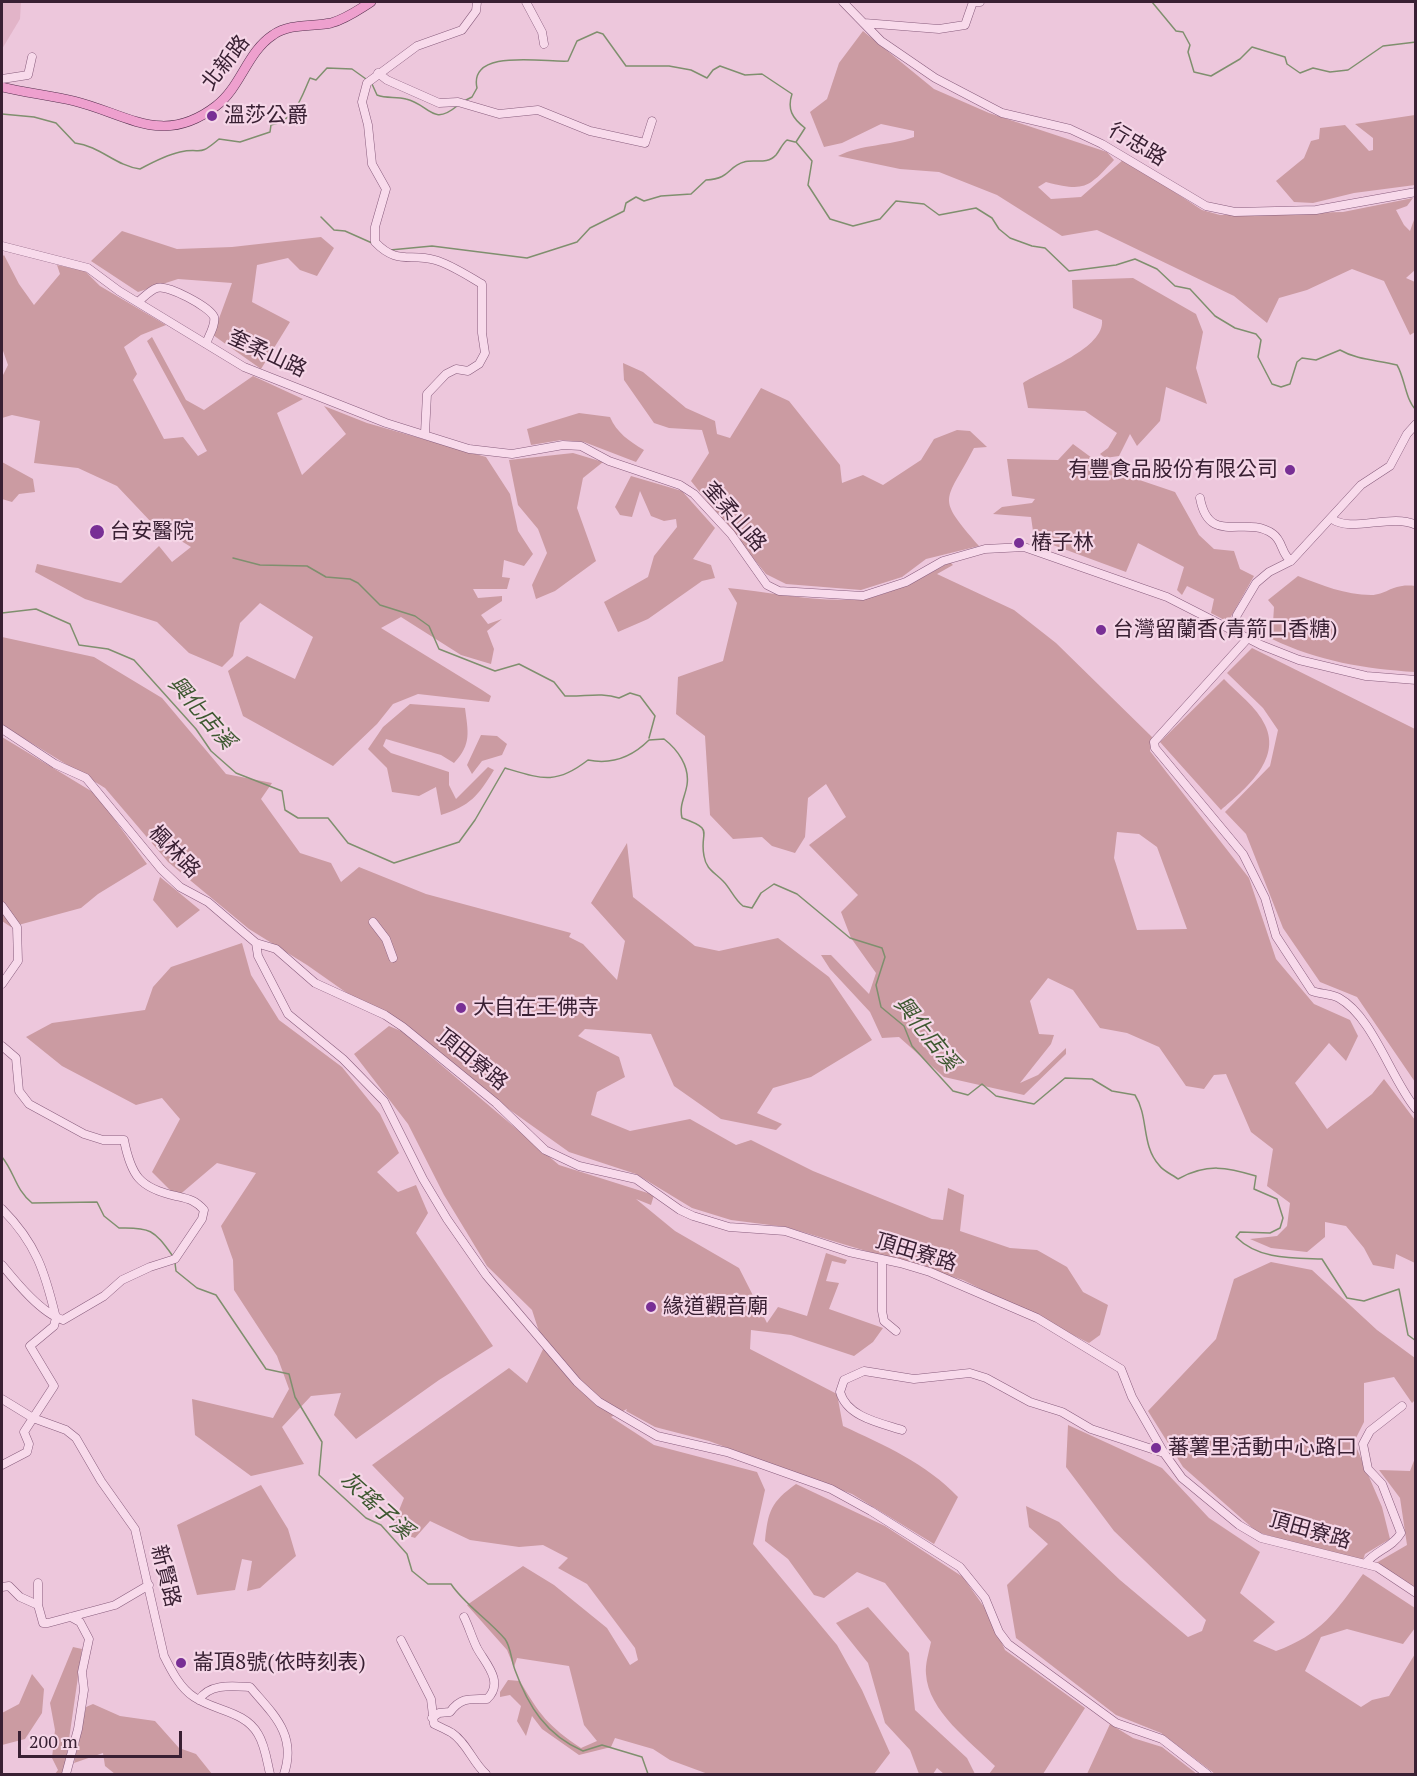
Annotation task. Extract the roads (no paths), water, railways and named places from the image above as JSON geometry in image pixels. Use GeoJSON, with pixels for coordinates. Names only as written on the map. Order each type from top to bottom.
{"type":"FeatureCollection","features":[{"type":"Feature","properties":{"kind":"main road","name":"北新路"},"geometry":{"type":"LineString","coordinates":[[2,87],[73,100],[140,125],[167,126],[193,119],[216,106],[229,94],[257,48],[274,34],[291,28],[343,19],[371,2]]}},
{"type":"Feature","properties":{"kind":"street"},"geometry":{"type":"LineString","coordinates":[[425,433],[427,394],[446,374],[456,369],[468,371],[479,364],[485,353],[482,333],[482,284],[436,260],[396,258],[384,252],[375,242],[375,227],[386,189],[372,164],[362,102],[372,78],[417,46],[462,30],[476,11],[477,2]]}},
{"type":"Feature","properties":{"kind":"street"},"geometry":{"type":"LineString","coordinates":[[526,2],[542,32],[544,44]]}},
{"type":"Feature","properties":{"kind":"street","name":"行忠路"},"geometry":{"type":"LineString","coordinates":[[843,2],[881,41],[934,78],[1002,113],[1080,134],[1132,160],[1206,206],[1235,212],[1316,210],[1416,192]]}},
{"type":"Feature","properties":{"kind":"street"},"geometry":{"type":"LineString","coordinates":[[864,23],[939,29],[965,26],[973,3],[980,2]]}},
{"type":"Feature","properties":{"kind":"street"},"geometry":{"type":"LineString","coordinates":[[2,79],[28,75],[32,57]]}},
{"type":"Feature","properties":{"kind":"street"},"geometry":{"type":"LineString","coordinates":[[372,78],[387,80],[439,103],[458,102],[499,114],[538,110],[590,131],[645,143],[652,121]]}},
{"type":"Feature","properties":{"kind":"street","name":"奎柔山路"},"geometry":{"type":"LineString","coordinates":[[2,246],[88,268],[243,367],[386,423],[470,448],[512,454],[563,445],[581,446],[609,461],[680,485],[694,494],[731,534],[768,585],[779,591],[863,596],[906,582],[943,561],[985,549],[1024,547],[1167,597],[1248,638],[1299,660],[1366,676],[1416,680]]}},
{"type":"Feature","properties":{"kind":"street"},"geometry":{"type":"LineString","coordinates":[[138,302],[157,288],[168,288],[207,309],[213,315],[214,322],[206,344]]}},
{"type":"Feature","properties":{"kind":"street"},"geometry":{"type":"LineString","coordinates":[[1233,630],[1237,615],[1256,583],[1269,572],[1291,561],[1361,485],[1390,466],[1407,434],[1416,424]]}},
{"type":"Feature","properties":{"kind":"street"},"geometry":{"type":"LineString","coordinates":[[1200,498],[1204,515],[1218,526],[1261,528],[1270,532],[1279,539],[1286,558],[1291,561]]}},
{"type":"Feature","properties":{"kind":"street"},"geometry":{"type":"LineString","coordinates":[[1332,519],[1338,523],[1401,520],[1416,525]]}},
{"type":"Feature","properties":{"kind":"street"},"geometry":{"type":"LineString","coordinates":[[1248,638],[1154,742],[1155,748],[1243,854],[1265,898],[1276,936],[1312,991],[1338,997],[1355,1011],[1381,1048],[1416,1109]]}},
{"type":"Feature","properties":{"kind":"street","name":"楓林路"},"geometry":{"type":"LineString","coordinates":[[2,729],[55,764],[86,778],[170,879],[192,895],[207,902],[256,943],[276,949],[315,983],[362,1004]]}},
{"type":"Feature","properties":{"kind":"street"},"geometry":{"type":"LineString","coordinates":[[2,906],[17,927],[18,961],[2,984]]}},
{"type":"Feature","properties":{"kind":"street"},"geometry":{"type":"LineString","coordinates":[[373,922],[386,939],[393,958]]}},
{"type":"Feature","properties":{"kind":"street"},"geometry":{"type":"LineString","coordinates":[[256,943],[258,956],[288,1014],[343,1059],[384,1101],[429,1189],[486,1275],[577,1382],[598,1402],[657,1436],[738,1456],[831,1490],[871,1511],[960,1568],[985,1598],[999,1632],[1008,1644],[1116,1723],[1162,1739],[1207,1774]]}},
{"type":"Feature","properties":{"kind":"street","name":"頂田寮路"},"geometry":{"type":"LineString","coordinates":[[362,1004],[403,1027],[496,1103],[545,1150],[559,1158],[579,1166],[636,1179],[680,1210],[729,1227],[785,1231],[849,1252],[930,1272],[1018,1309],[1111,1360],[1121,1369],[1132,1397],[1164,1453],[1196,1491],[1239,1525],[1261,1538],[1377,1568],[1416,1593]]}},
{"type":"Feature","properties":{"kind":"street"},"geometry":{"type":"LineString","coordinates":[[2,1046],[16,1058],[19,1091],[29,1104],[84,1134],[102,1140],[124,1140],[129,1165],[141,1184],[168,1194],[195,1200],[204,1210],[202,1219],[175,1259],[122,1280],[104,1296],[63,1320],[56,1318],[21,1288],[2,1265]]}},
{"type":"Feature","properties":{"kind":"street"},"geometry":{"type":"LineString","coordinates":[[2,1209],[19,1226],[44,1268],[56,1318],[54,1326],[30,1346],[54,1386],[24,1432],[29,1444],[27,1452],[2,1465]]}},
{"type":"Feature","properties":{"kind":"street"},"geometry":{"type":"LineString","coordinates":[[882,1260],[884,1321],[896,1330]]}},
{"type":"Feature","properties":{"kind":"street"},"geometry":{"type":"LineString","coordinates":[[902,1430],[863,1417],[852,1410],[840,1392],[844,1380],[864,1371],[914,1379],[970,1373],[986,1378],[1030,1402],[1062,1412],[1091,1429],[1164,1453]]}},
{"type":"Feature","properties":{"kind":"street","name":"新賢路"},"geometry":{"type":"LineString","coordinates":[[2,1399],[33,1418],[66,1430],[76,1438],[101,1481],[135,1529],[164,1656],[182,1686],[199,1700],[250,1723],[262,1742],[270,1774]]}},
{"type":"Feature","properties":{"kind":"street"},"geometry":{"type":"LineString","coordinates":[[1365,1564],[1372,1554],[1394,1544],[1401,1533],[1382,1484],[1368,1470],[1362,1444],[1370,1431],[1402,1406]]}},
{"type":"Feature","properties":{"kind":"street"},"geometry":{"type":"LineString","coordinates":[[38,1583],[38,1605],[43,1623],[116,1605],[149,1585]]}},
{"type":"Feature","properties":{"kind":"street"},"geometry":{"type":"LineString","coordinates":[[2,1587],[9,1586],[20,1597],[38,1605]]}},
{"type":"Feature","properties":{"kind":"street"},"geometry":{"type":"LineString","coordinates":[[66,1774],[78,1729],[84,1690],[82,1672],[89,1639],[80,1622],[70,1617]]}},
{"type":"Feature","properties":{"kind":"street"},"geometry":{"type":"LineString","coordinates":[[432,1718],[439,1713],[450,1712],[458,1701],[463,1699],[487,1699],[494,1686],[492,1669],[477,1648],[464,1617]]}},
{"type":"Feature","properties":{"kind":"street"},"geometry":{"type":"LineString","coordinates":[[401,1640],[431,1699],[434,1724],[460,1741],[477,1766],[486,1774]]}},
{"type":"Feature","properties":{"kind":"street"},"geometry":{"type":"LineString","coordinates":[[199,1700],[203,1693],[210,1690],[228,1686],[250,1687],[277,1718],[286,1737],[289,1758],[284,1774]]}},
{"type":"Feature","properties":{"kind":"waterway"},"geometry":{"type":"LineString","coordinates":[[1152,2],[1176,31],[1183,32],[1190,45],[1188,52],[1194,72],[1211,76],[1240,59],[1252,47],[1285,57],[1287,64],[1300,73],[1313,68],[1330,72],[1348,70],[1383,46],[1416,42]]}},
{"type":"Feature","properties":{"kind":"waterway"},"geometry":{"type":"LineString","coordinates":[[466,100],[472,97],[477,88],[478,75],[485,67],[497,62],[512,60],[568,61],[577,41],[597,32],[603,34],[626,66],[669,66],[691,70],[707,78],[713,70],[720,66],[745,75],[762,74],[792,94],[790,109],[797,121],[805,128],[796,142],[812,161],[808,185],[830,219],[853,226],[880,219],[896,201],[924,204],[939,215],[976,208],[992,218],[999,229],[1010,238],[1045,248],[1069,271],[1116,265],[1135,259],[1157,269],[1175,286],[1190,289],[1215,316],[1235,328],[1256,334],[1261,340],[1258,357],[1272,384],[1281,387],[1290,384],[1297,362],[1302,358],[1316,360],[1340,350],[1360,358],[1397,365],[1416,410]]}},
{"type":"Feature","properties":{"kind":"waterway"},"geometry":{"type":"LineString","coordinates":[[2,114],[34,117],[56,123],[75,143],[140,169],[175,153],[203,150],[219,139],[240,142],[270,132],[271,125],[279,123],[292,114],[310,78],[316,80],[327,68],[352,69],[366,79]]}},
{"type":"Feature","properties":{"kind":"waterway"},"geometry":{"type":"LineString","coordinates":[[372,84],[377,95],[406,99],[436,114],[449,112],[457,106]]}},
{"type":"Feature","properties":{"kind":"waterway"},"geometry":{"type":"LineString","coordinates":[[390,250],[432,246],[527,258],[577,242],[590,228],[624,211],[626,203],[636,197],[644,201],[661,196],[691,194],[706,180],[725,175],[744,162],[769,160],[776,155],[787,140],[795,142]]}},
{"type":"Feature","properties":{"kind":"waterway"},"geometry":{"type":"LineString","coordinates":[[321,217],[334,230],[345,231],[372,243]]}},
{"type":"Feature","properties":{"kind":"waterway"},"geometry":{"type":"LineString","coordinates":[[233,558],[260,565],[307,566],[326,577],[350,579],[358,583],[380,605],[415,616],[429,626],[439,649],[495,671],[519,664],[554,682],[565,696],[599,695],[619,698],[630,693],[640,696],[655,716],[649,738]]}},
{"type":"Feature","properties":{"kind":"waterway","name":"興化店溪"},"geometry":{"type":"LineString","coordinates":[[2,613],[36,609],[70,624],[79,645],[108,649],[134,660],[196,729],[211,751],[236,773],[282,791],[285,810],[298,818],[328,818],[348,843],[394,863],[459,842],[475,820],[505,768],[548,778],[567,773],[588,760],[606,761],[622,758],[636,751],[649,740],[664,739],[678,753],[684,765],[687,785],[682,805],[682,818],[703,829],[704,856],[709,867],[743,906],[752,908],[761,893],[774,884],[797,894],[850,938],[882,948],[885,957],[876,985],[881,1007],[904,1026],[912,1046],[953,1091],[968,1095],[982,1084],[996,1096],[1034,1104],[1065,1078],[1092,1079],[1112,1091],[1135,1095],[1142,1112],[1153,1157],[1165,1171],[1178,1179],[1198,1171],[1217,1168],[1246,1173],[1256,1176],[1254,1189],[1277,1199],[1283,1218],[1280,1228],[1270,1233],[1240,1232],[1236,1237],[1245,1245],[1266,1254],[1288,1258],[1322,1259],[1347,1298],[1364,1301],[1399,1289],[1408,1335],[1416,1341]]}},
{"type":"Feature","properties":{"kind":"waterway","name":"灰瑤子溪"},"geometry":{"type":"LineString","coordinates":[[2,1157],[18,1187],[32,1203],[97,1202],[104,1216],[119,1228],[138,1228],[150,1232],[172,1255]]}},
{"type":"Feature","properties":{"kind":"waterway","name":"灰瑤子溪"},"geometry":{"type":"LineString","coordinates":[[175,1263],[176,1271],[197,1288],[216,1295],[266,1369],[289,1374],[295,1397],[322,1442],[319,1475],[366,1518],[381,1525],[407,1554],[412,1571],[428,1584],[451,1584],[463,1599],[505,1639],[526,1696],[549,1728],[559,1737],[583,1751],[602,1745],[642,1757],[648,1774]]}},
{"type":"Feature","properties":{"kind":"place","name":"溫莎公爵"},"geometry":{"type":"Point","coordinates":[212,116]}},
{"type":"Feature","properties":{"kind":"place","name":"有豐食品股份有限公司"},"geometry":{"type":"Point","coordinates":[1290,470]}},
{"type":"Feature","properties":{"kind":"place","name":"台安醫院"},"geometry":{"type":"Point","coordinates":[97,532]}},
{"type":"Feature","properties":{"kind":"place","name":"樁子林"},"geometry":{"type":"Point","coordinates":[1019,543]}},
{"type":"Feature","properties":{"kind":"place","name":"台灣留蘭香(青箭口香糖)"},"geometry":{"type":"Point","coordinates":[1101,630]}},
{"type":"Feature","properties":{"kind":"place","name":"大自在王佛寺"},"geometry":{"type":"Point","coordinates":[461,1008]}},
{"type":"Feature","properties":{"kind":"place","name":"緣道觀音廟"},"geometry":{"type":"Point","coordinates":[651,1307]}},
{"type":"Feature","properties":{"kind":"place","name":"蕃薯里活動中心路口"},"geometry":{"type":"Point","coordinates":[1156,1448]}},
{"type":"Feature","properties":{"kind":"place","name":"崙頂8號(依時刻表)"},"geometry":{"type":"Point","coordinates":[181,1663]}}]}
